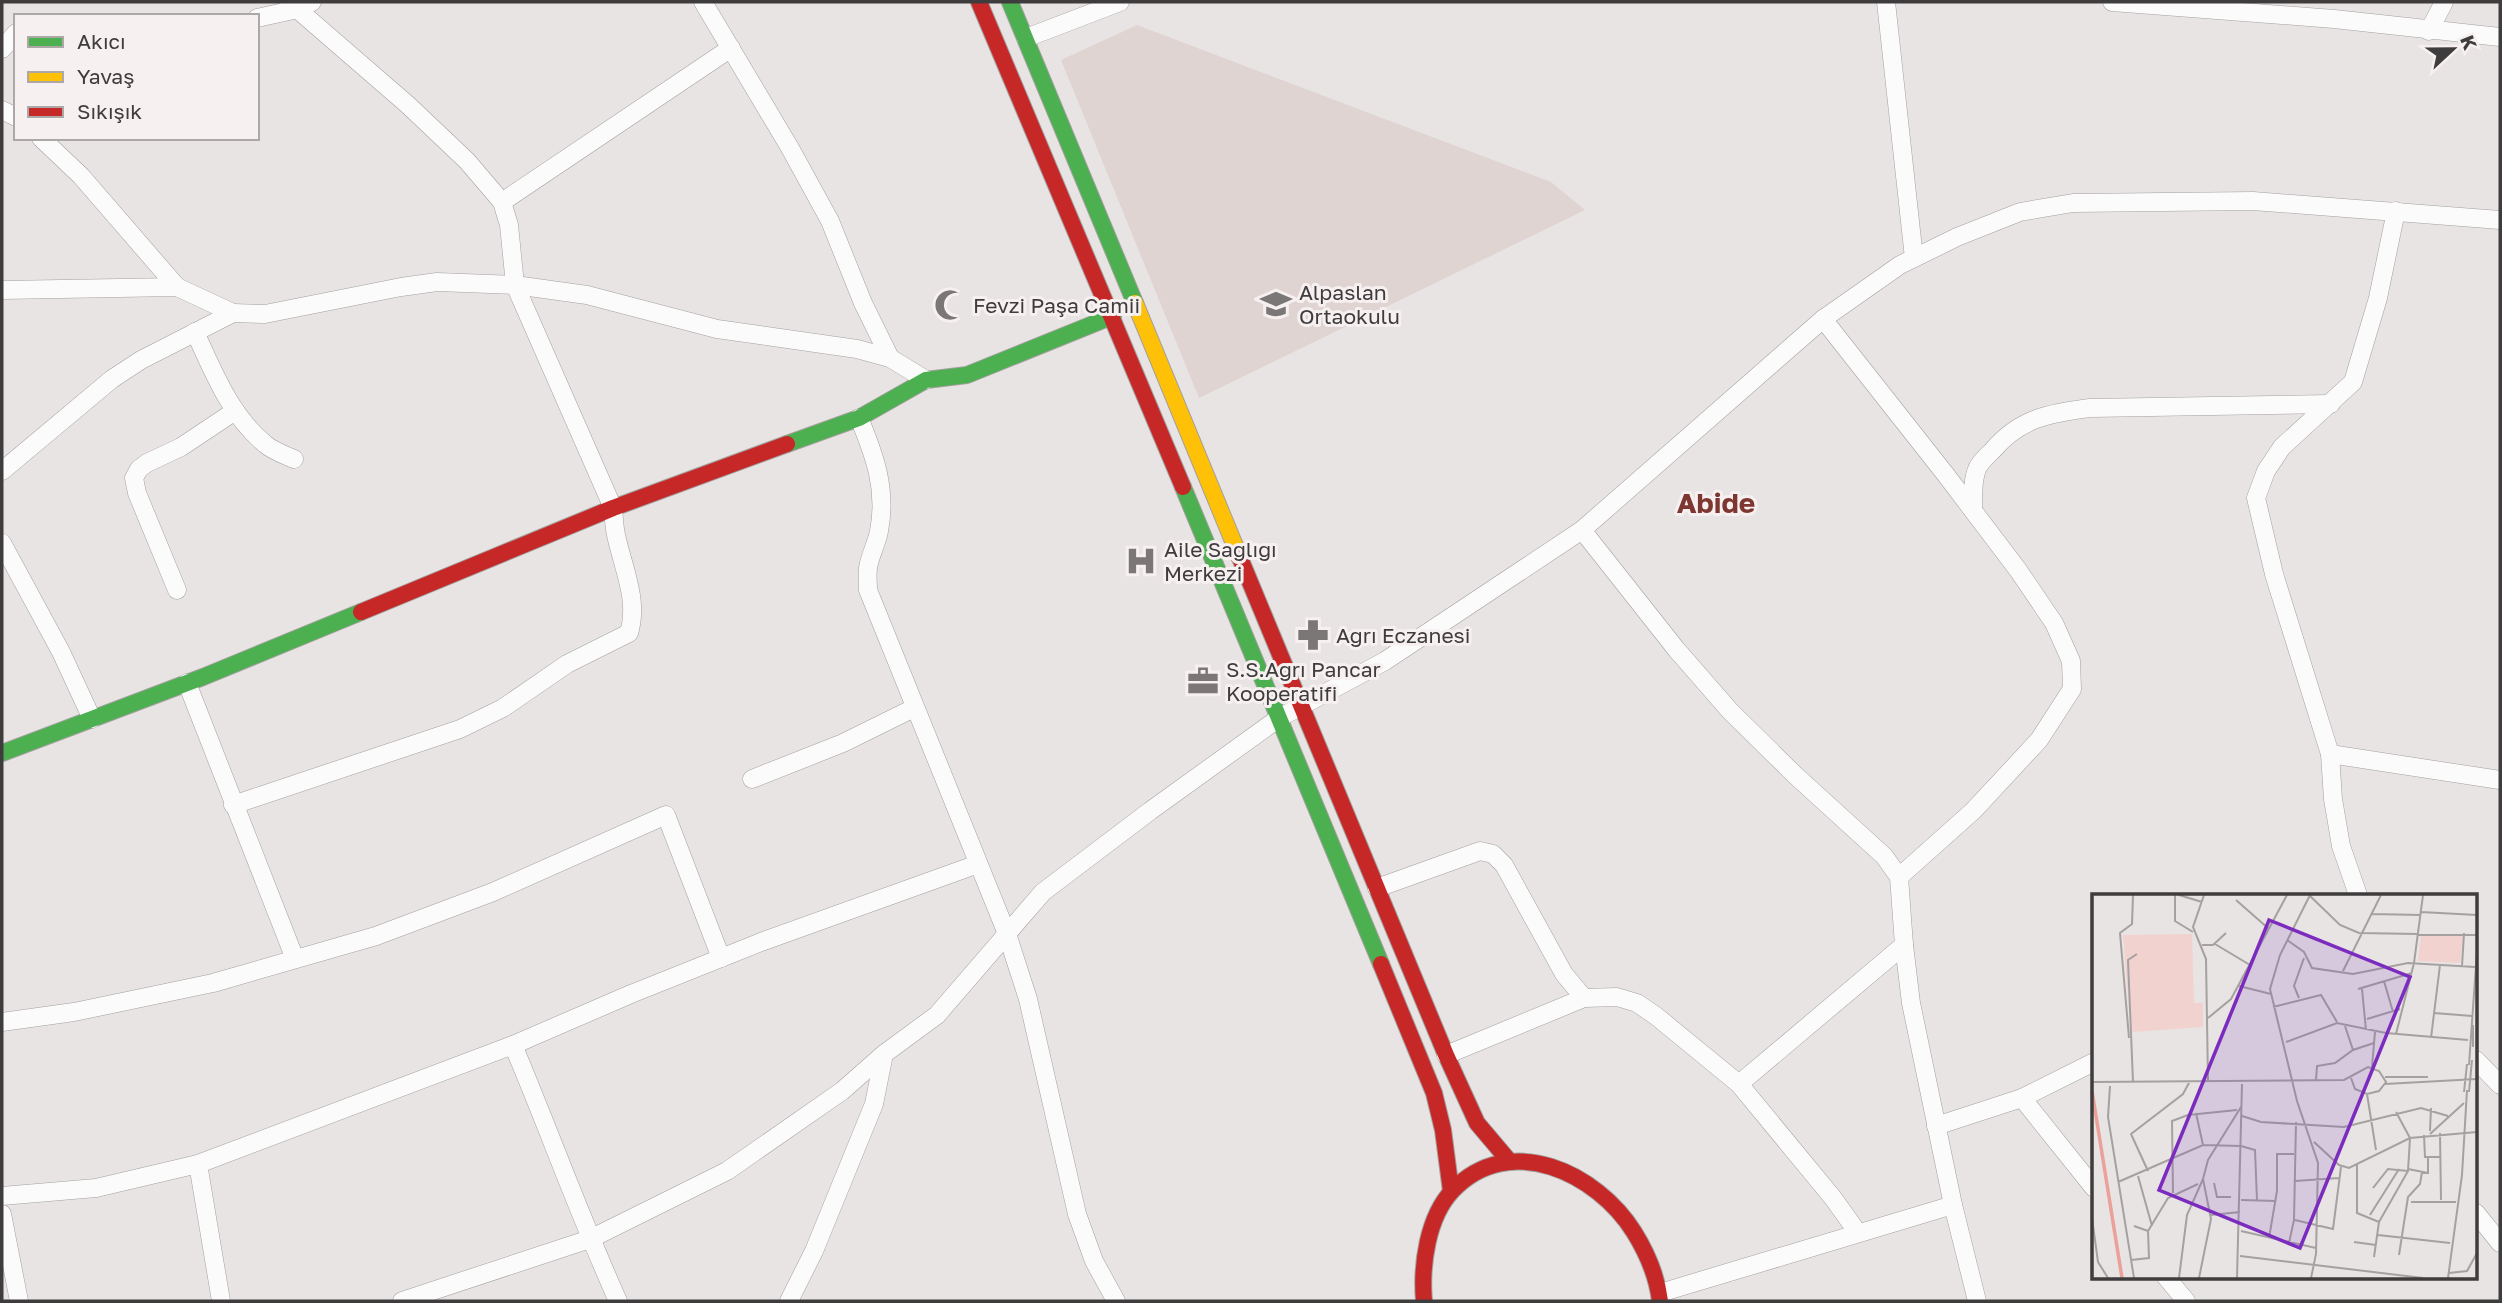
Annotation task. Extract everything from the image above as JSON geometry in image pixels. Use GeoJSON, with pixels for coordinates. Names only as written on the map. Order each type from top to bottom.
{"type":"FeatureCollection","features":[{"type":"Feature","properties":{"kind":"main road"},"geometry":{"type":"LineString","coordinates":[[979,2],[1113,316],[1434,1093],[1448,1149],[1451,1191]]}},
{"type":"Feature","properties":{"kind":"main road"},"geometry":{"type":"LineString","coordinates":[[1010,2],[1446,1055],[1477,1123],[1510,1162]]}},
{"type":"Feature","properties":{"kind":"main road"},"geometry":{"type":"LineString","coordinates":[[2,753],[187,683],[613,508],[859,418],[926,380],[967,375],[1113,316]]}},
{"type":"Feature","properties":{"kind":"main road"},"geometry":{"type":"LineString","coordinates":[[1424,1301],[1424,1262],[1431,1226],[1451,1191],[1467,1177],[1486,1168],[1510,1162],[1547,1165],[1573,1174],[1613,1205],[1636,1235],[1649,1260],[1660,1297]]}},
{"type":"Feature","properties":{"kind":"street"},"geometry":{"type":"LineString","coordinates":[[703,2],[830,221],[863,303],[890,358]]}},
{"type":"Feature","properties":{"kind":"street"},"geometry":{"type":"LineString","coordinates":[[1026,38],[1120,2]]}},
{"type":"Feature","properties":{"kind":"street"},"geometry":{"type":"LineString","coordinates":[[1886,2],[1914,258]]}},
{"type":"Feature","properties":{"kind":"street"},"geometry":{"type":"LineString","coordinates":[[2112,2],[2335,10],[2429,31],[2500,37]]}},
{"type":"Feature","properties":{"kind":"street"},"geometry":{"type":"LineString","coordinates":[[2429,31],[2444,2]]}},
{"type":"Feature","properties":{"kind":"street"},"geometry":{"type":"LineString","coordinates":[[233,805],[460,729],[503,708],[567,664],[629,633],[633,620],[632,595],[616,534],[613,508],[515,285],[509,225],[502,202],[467,161],[299,4],[259,17]]}},
{"type":"Feature","properties":{"kind":"street"},"geometry":{"type":"LineString","coordinates":[[2,49],[14,35]]}},
{"type":"Feature","properties":{"kind":"street"},"geometry":{"type":"LineString","coordinates":[[502,202],[731,48]]}},
{"type":"Feature","properties":{"kind":"street"},"geometry":{"type":"LineString","coordinates":[[43,140],[81,176],[177,287],[233,313],[265,314],[437,282],[515,285],[587,295],[717,329],[847,347],[890,358],[926,380]]}},
{"type":"Feature","properties":{"kind":"street"},"geometry":{"type":"LineString","coordinates":[[402,1301],[590,1239],[727,1171],[842,1091],[884,1054],[937,1015],[1043,892],[1279,718],[1384,661],[1582,530],[1823,319],[1899,265],[1957,237],[2020,212],[2073,203],[2253,201],[2500,220]]}},
{"type":"Feature","properties":{"kind":"street"},"geometry":{"type":"LineString","coordinates":[[2358,894],[2341,846],[2333,799],[2330,754],[2274,574],[2256,498],[2266,471],[2282,447],[2353,382],[2378,298],[2396,211]]}},
{"type":"Feature","properties":{"kind":"street"},"geometry":{"type":"LineString","coordinates":[[2,290],[177,287]]}},
{"type":"Feature","properties":{"kind":"street"},"geometry":{"type":"LineString","coordinates":[[2,471],[112,379],[141,360],[233,313]]}},
{"type":"Feature","properties":{"kind":"street"},"geometry":{"type":"LineString","coordinates":[[1823,319],[1973,510],[2054,623],[2071,660],[2072,689],[2039,740],[1973,811],[1899,877]]}},
{"type":"Feature","properties":{"kind":"street"},"geometry":{"type":"LineString","coordinates":[[195,332],[229,404],[267,446],[294,459]]}},
{"type":"Feature","properties":{"kind":"street"},"geometry":{"type":"LineString","coordinates":[[1973,510],[1973,486],[1978,467],[2003,438],[2029,421],[2051,413],[2090,408],[2331,404]]}},
{"type":"Feature","properties":{"kind":"street"},"geometry":{"type":"LineString","coordinates":[[177,590],[137,493],[134,478],[139,469],[147,463],[181,447],[235,411]]}},
{"type":"Feature","properties":{"kind":"street"},"geometry":{"type":"LineString","coordinates":[[859,418],[876,458],[882,487],[883,511],[879,535],[868,567],[868,590],[1007,934],[1028,999],[1077,1214],[1094,1261],[1116,1301]]}},
{"type":"Feature","properties":{"kind":"street"},"geometry":{"type":"LineString","coordinates":[[1582,530],[1676,649],[1730,711],[1884,856],[1899,877],[1911,1003],[1953,1205],[1977,1301]]}},
{"type":"Feature","properties":{"kind":"street"},"geometry":{"type":"LineString","coordinates":[[2,543],[61,652],[92,719]]}},
{"type":"Feature","properties":{"kind":"street"},"geometry":{"type":"LineString","coordinates":[[187,683],[295,960]]}},
{"type":"Feature","properties":{"kind":"street"},"geometry":{"type":"LineString","coordinates":[[752,779],[843,743],[914,708]]}},
{"type":"Feature","properties":{"kind":"street"},"geometry":{"type":"LineString","coordinates":[[2330,754],[2500,780]]}},
{"type":"Feature","properties":{"kind":"street"},"geometry":{"type":"LineString","coordinates":[[2,1022],[74,1012],[213,983],[376,936],[493,892],[666,815],[721,958]]}},
{"type":"Feature","properties":{"kind":"street"},"geometry":{"type":"LineString","coordinates":[[1377,888],[1479,851],[1493,855],[1504,865],[1564,974],[1584,998]]}},
{"type":"Feature","properties":{"kind":"street"},"geometry":{"type":"LineString","coordinates":[[2,1196],[96,1188],[198,1164],[513,1045],[721,958],[978,864]]}},
{"type":"Feature","properties":{"kind":"street"},"geometry":{"type":"LineString","coordinates":[[1739,1084],[1904,945]]}},
{"type":"Feature","properties":{"kind":"street"},"geometry":{"type":"LineString","coordinates":[[1446,1055],[1584,998],[1617,997],[1637,1003],[1739,1084],[1833,1198],[1858,1233]]}},
{"type":"Feature","properties":{"kind":"street"},"geometry":{"type":"LineString","coordinates":[[513,1045],[590,1239],[618,1301]]}},
{"type":"Feature","properties":{"kind":"street"},"geometry":{"type":"LineString","coordinates":[[789,1301],[814,1251],[874,1104],[884,1054]]}},
{"type":"Feature","properties":{"kind":"street"},"geometry":{"type":"LineString","coordinates":[[2478,1062],[2500,1085]]}},
{"type":"Feature","properties":{"kind":"street"},"geometry":{"type":"LineString","coordinates":[[1936,1126],[2022,1098],[2092,1063]]}},
{"type":"Feature","properties":{"kind":"street"},"geometry":{"type":"LineString","coordinates":[[2022,1098],[2092,1186]]}},
{"type":"Feature","properties":{"kind":"street"},"geometry":{"type":"LineString","coordinates":[[198,1164],[220,1301]]}},
{"type":"Feature","properties":{"kind":"street"},"geometry":{"type":"LineString","coordinates":[[1660,1297],[1953,1205]]}},
{"type":"Feature","properties":{"kind":"street"},"geometry":{"type":"LineString","coordinates":[[2,1214],[19,1301]]}},
{"type":"Feature","properties":{"kind":"street"},"geometry":{"type":"LineString","coordinates":[[2478,1216],[2500,1243]]}},
{"type":"Feature","properties":{"kind":"street"},"geometry":{"type":"LineString","coordinates":[[2169,1278],[2186,1301]]}},
{"type":"Feature","properties":{"kind":"shaded area","name":"Alpaslan Ortaokulu"},"geometry":{"type":"Polygon","coordinates":[[[1137,25],[1551,182],[1585,210],[1199,398],[1061,60],[1137,25]]]}},
{"type":"Feature","properties":{"kind":"traffic: fast"},"geometry":{"type":"LineString","coordinates":[[1010,2],[1135,303]]}},
{"type":"Feature","properties":{"kind":"traffic: fast"},"geometry":{"type":"LineString","coordinates":[[787,444],[859,418],[926,380],[967,375],[1113,316]]}},
{"type":"Feature","properties":{"kind":"traffic: fast"},"geometry":{"type":"LineString","coordinates":[[1183,487],[1381,964]]}},
{"type":"Feature","properties":{"kind":"traffic: fast"},"geometry":{"type":"LineString","coordinates":[[2,753],[203,677],[361,612]]}},
{"type":"Feature","properties":{"kind":"traffic: slow"},"geometry":{"type":"LineString","coordinates":[[1135,303],[1240,558]]}},
{"type":"Feature","properties":{"kind":"traffic: jam"},"geometry":{"type":"LineString","coordinates":[[979,2],[1183,487]]}},
{"type":"Feature","properties":{"kind":"traffic: jam"},"geometry":{"type":"LineString","coordinates":[[361,612],[613,508],[787,444]]}},
{"type":"Feature","properties":{"kind":"traffic: jam"},"geometry":{"type":"LineString","coordinates":[[1240,558],[1446,1055],[1477,1123],[1510,1162]]}},
{"type":"Feature","properties":{"kind":"traffic: jam"},"geometry":{"type":"LineString","coordinates":[[1381,964],[1434,1093],[1443,1130],[1451,1191]]}},
{"type":"Feature","properties":{"kind":"traffic: jam"},"geometry":{"type":"LineString","coordinates":[[1424,1301],[1428,1242],[1444,1201],[1453,1190],[1476,1172],[1500,1163],[1526,1162],[1551,1167],[1576,1177],[1598,1192],[1618,1211],[1647,1256],[1660,1301]]}},
{"type":"Feature","properties":{"kind":"place","name":"Alpaslan Ortaokulu"},"geometry":{"type":"Point","coordinates":[1276,304]}},
{"type":"Feature","properties":{"kind":"place","name":"Fevzi Paşa Camii"},"geometry":{"type":"Point","coordinates":[950,305]}},
{"type":"Feature","properties":{"kind":"place","name":"Aile Sağlığı Merkezi"},"geometry":{"type":"Point","coordinates":[1141,561]}},
{"type":"Feature","properties":{"kind":"place","name":"Ağrı Eczanesi"},"geometry":{"type":"Point","coordinates":[1313,635]}},
{"type":"Feature","properties":{"kind":"place","name":"S.S.Ağrı Pancar Kooperatifi"},"geometry":{"type":"Point","coordinates":[1203,681]}},
{"type":"Feature","properties":{"kind":"district","name":"Abide"},"geometry":{"type":"Point","coordinates":[1716,502]}}]}
